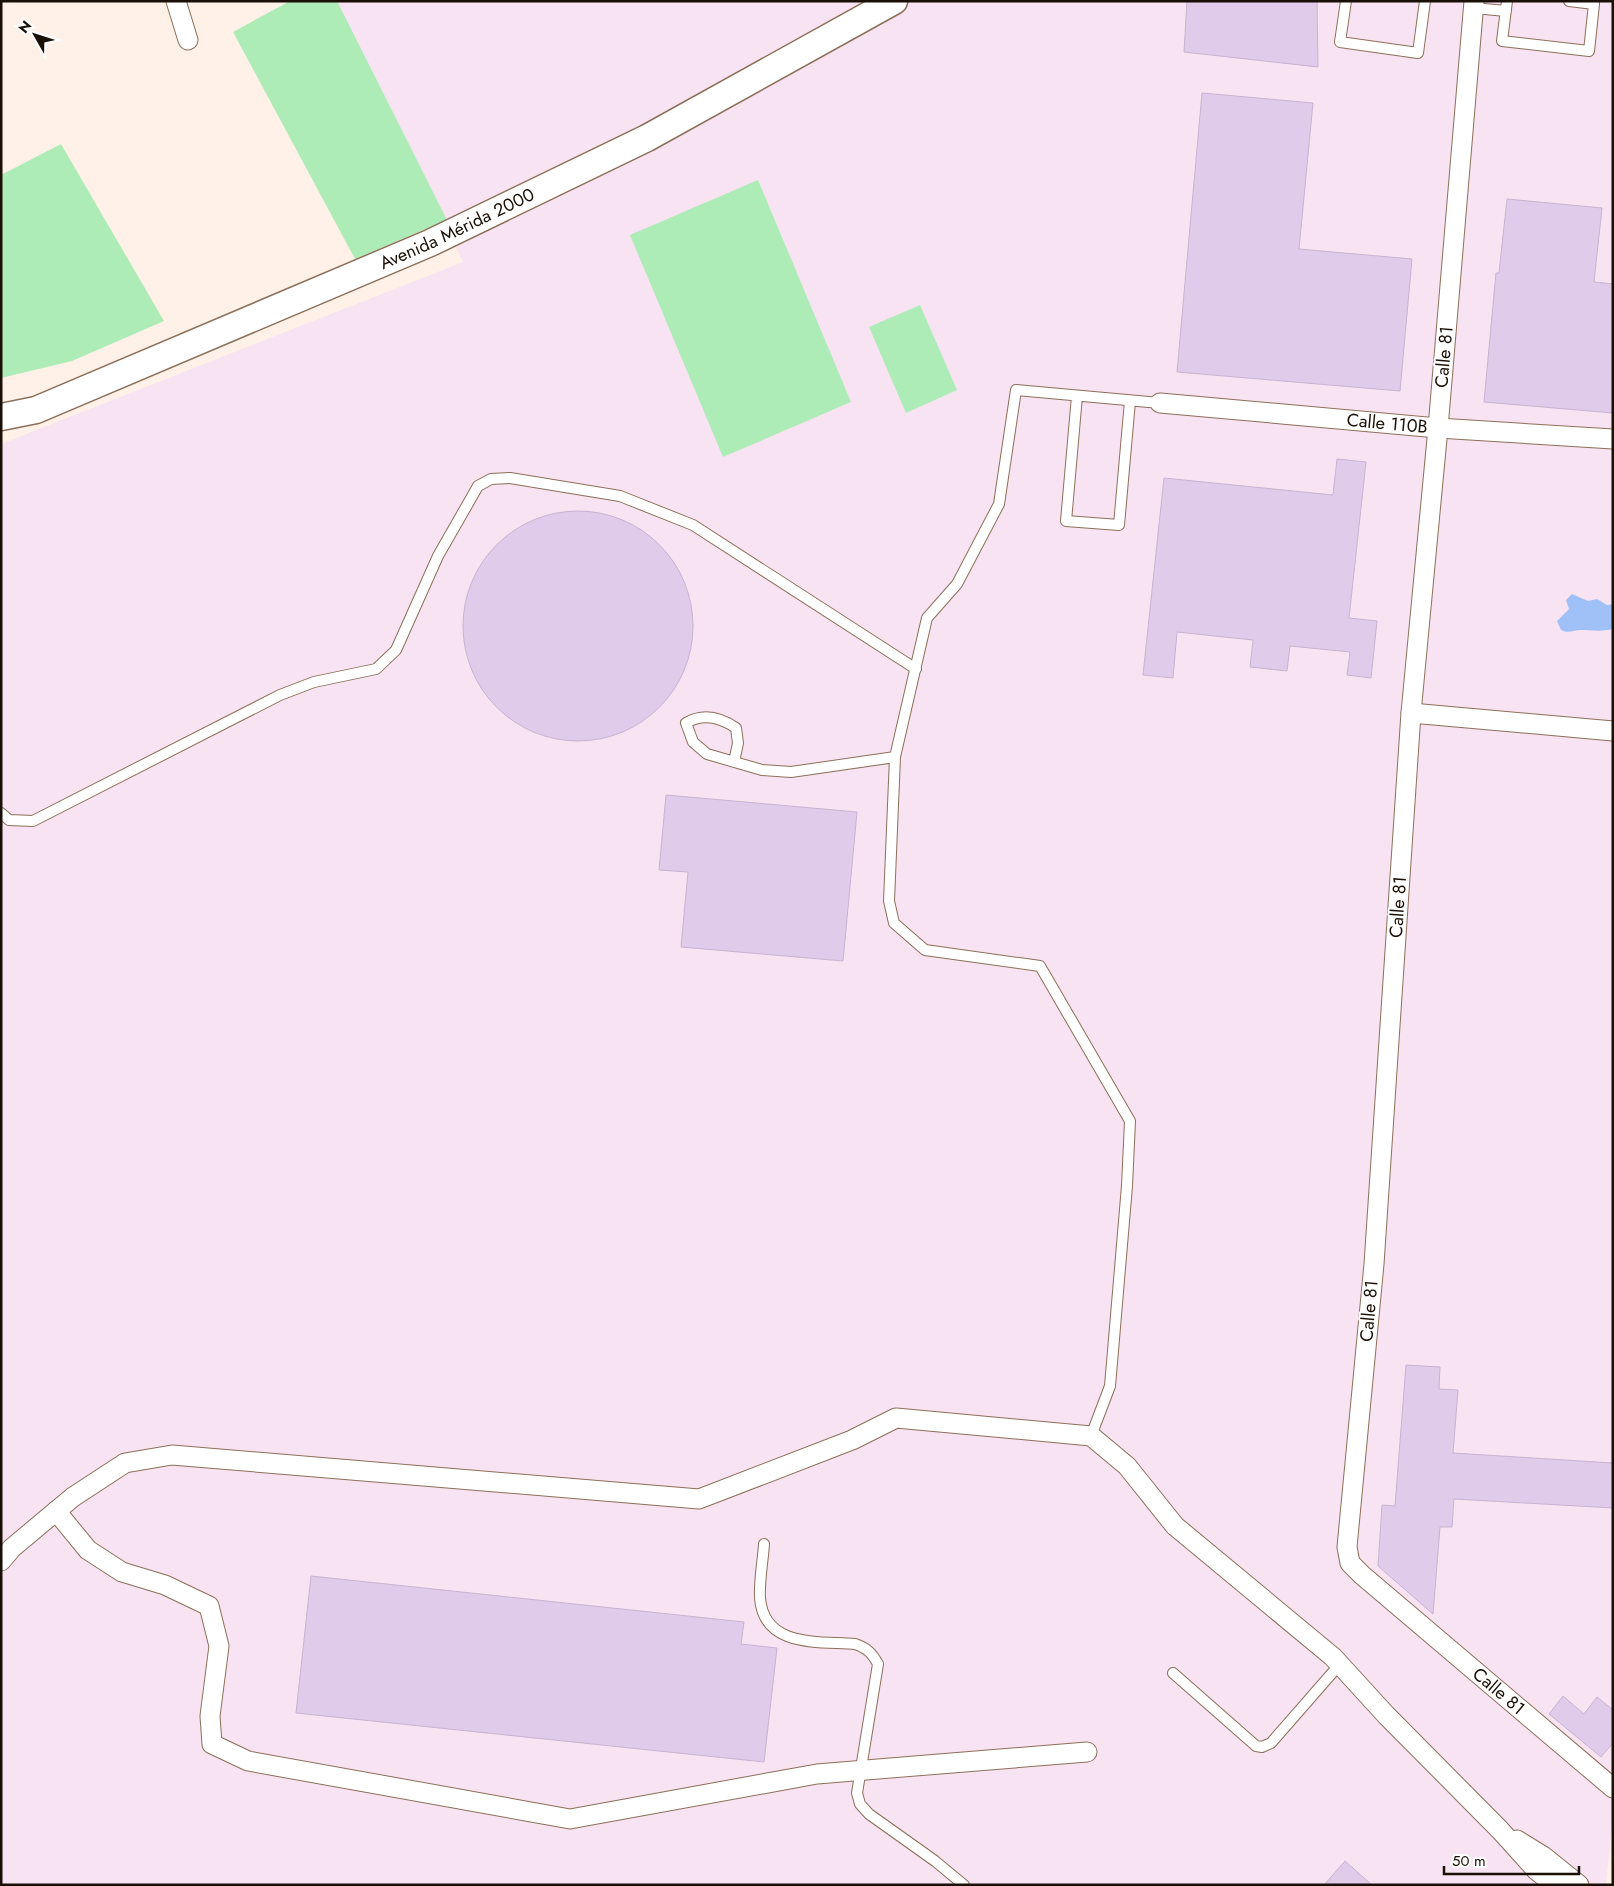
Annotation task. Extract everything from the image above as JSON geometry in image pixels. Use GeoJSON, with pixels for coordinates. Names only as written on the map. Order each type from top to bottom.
{"type":"FeatureCollection","features":[{"type":"Feature","properties":{"kind":"main road","name":"Avenida Mérida 2000"},"geometry":{"type":"LineString","coordinates":[[1,417],[36,410],[430,243],[647,138],[894,1]]}},
{"type":"Feature","properties":{"kind":"street"},"geometry":{"type":"LineString","coordinates":[[176,1],[188,40]]}},
{"type":"Feature","properties":{"kind":"street","name":"Calle 81"},"geometry":{"type":"LineString","coordinates":[[1474,5],[1438,428],[1411,713],[1374,1254],[1347,1547],[1350,1563],[1613,1788]]}},
{"type":"Feature","properties":{"kind":"street","name":"Calle 110B"},"geometry":{"type":"LineString","coordinates":[[1160,403],[1438,428],[1613,439]]}},
{"type":"Feature","properties":{"kind":"street"},"geometry":{"type":"LineString","coordinates":[[1411,713],[1613,730]]}},
{"type":"Feature","properties":{"kind":"street"},"geometry":{"type":"LineString","coordinates":[[1,1561],[12,1548],[73,1497],[125,1463],[172,1454],[699,1499],[852,1440],[896,1418],[1091,1436],[1127,1466],[1174,1526],[1340,1664],[1386,1715],[1500,1830],[1536,1870],[1555,1885]]}},
{"type":"Feature","properties":{"kind":"street"},"geometry":{"type":"LineString","coordinates":[[56,1511],[88,1550],[122,1572],[165,1585],[209,1606],[220,1646],[210,1716],[212,1744],[248,1761],[570,1819],[817,1774],[1087,1752]]}},
{"type":"Feature","properties":{"kind":"street"},"geometry":{"type":"LineString","coordinates":[[1500,1830],[1543,1856],[1579,1885]]}},
{"type":"Feature","properties":{"kind":"lane"},"geometry":{"type":"LineString","coordinates":[[1346,1],[1340,42],[1418,53],[1425,1]]}},
{"type":"Feature","properties":{"kind":"lane"},"geometry":{"type":"LineString","coordinates":[[1474,5],[1507,6],[1502,41],[1589,51],[1594,4],[1569,1]]}},
{"type":"Feature","properties":{"kind":"lane"},"geometry":{"type":"LineString","coordinates":[[1091,1436],[1110,1386],[1127,1186],[1130,1120],[1040,966],[925,950],[894,923],[889,901],[895,757],[928,618],[957,584],[999,504],[1016,390],[1160,403]]}},
{"type":"Feature","properties":{"kind":"lane"},"geometry":{"type":"LineString","coordinates":[[1077,396],[1066,521],[1119,525],[1130,401]]}},
{"type":"Feature","properties":{"kind":"lane"},"geometry":{"type":"LineString","coordinates":[[1,813],[10,820],[33,821],[280,695],[314,682],[376,669],[396,650],[438,556],[478,486],[491,479],[510,478],[620,496],[693,524],[916,668]]}},
{"type":"Feature","properties":{"kind":"lane"},"geometry":{"type":"LineString","coordinates":[[734,762],[738,744],[736,728],[726,721],[712,718],[696,717],[686,723],[693,742],[707,754],[734,762],[762,770],[791,772],[895,757]]}},
{"type":"Feature","properties":{"kind":"lane"},"geometry":{"type":"LineString","coordinates":[[764,1544],[760,1597],[763,1613],[778,1633],[790,1638],[855,1644],[873,1654],[878,1664],[857,1793],[860,1804],[869,1814],[935,1860],[964,1885]]}},
{"type":"Feature","properties":{"kind":"lane"},"geometry":{"type":"LineString","coordinates":[[1173,1673],[1256,1746],[1262,1747],[1271,1743],[1340,1664]]}},
{"type":"Feature","properties":{"kind":"shaded area"},"geometry":{"type":"Polygon","coordinates":[[[334,1],[1613,1],[1613,1815],[1606,1885],[1,1885],[1,444],[463,262],[334,1]]]}},
{"type":"Feature","properties":{"kind":"green space"},"geometry":{"type":"Polygon","coordinates":[[[290,1],[337,1],[447,220],[355,259],[233,32],[290,1]]]}},
{"type":"Feature","properties":{"kind":"green space"},"geometry":{"type":"Polygon","coordinates":[[[61,144],[164,321],[72,361],[1,378],[1,175],[61,144]]]}},
{"type":"Feature","properties":{"kind":"green space"},"geometry":{"type":"Polygon","coordinates":[[[758,180],[851,402],[723,457],[630,235],[758,180]]]}},
{"type":"Feature","properties":{"kind":"green space"},"geometry":{"type":"Polygon","coordinates":[[[920,305],[957,390],[906,413],[869,327],[920,305]]]}},
{"type":"Feature","properties":{"kind":"water"},"geometry":{"type":"Polygon","coordinates":[[[1572,594],[1588,601],[1597,599],[1607,605],[1613,604],[1613,629],[1569,632],[1561,630],[1557,621],[1569,609],[1566,600],[1572,594]]]}},
{"type":"Feature","properties":{"kind":"building"},"geometry":{"type":"Polygon","coordinates":[[[1187,1],[1317,1],[1318,67],[1184,52],[1187,1]]]}},
{"type":"Feature","properties":{"kind":"building"},"geometry":{"type":"Polygon","coordinates":[[[1202,93],[1313,103],[1299,249],[1412,259],[1400,391],[1177,372],[1202,93]]]}},
{"type":"Feature","properties":{"kind":"building"},"geometry":{"type":"Polygon","coordinates":[[[1507,199],[1602,208],[1594,282],[1613,284],[1613,413],[1484,402],[1496,273],[1499,273],[1507,199]]]}},
{"type":"Feature","properties":{"kind":"building"},"geometry":{"type":"Polygon","coordinates":[[[1337,459],[1366,462],[1349,618],[1377,621],[1371,678],[1347,675],[1350,652],[1290,646],[1287,671],[1250,667],[1253,640],[1177,632],[1173,678],[1143,675],[1164,478],[1333,495],[1337,459]]]}},
{"type":"Feature","properties":{"kind":"building"},"geometry":{"type":"Polygon","coordinates":[[[578,511],[611,516],[622,520],[651,537],[667,553],[679,572],[688,593],[693,626],[688,659],[684,670],[667,699],[651,715],[632,727],[611,736],[578,741],[545,736],[534,732],[505,715],[489,699],[477,680],[468,659],[463,626],[468,593],[472,582],[489,553],[505,537],[524,525],[545,516],[578,511]]]}},
{"type":"Feature","properties":{"kind":"building"},"geometry":{"type":"Polygon","coordinates":[[[666,795],[857,812],[843,961],[681,947],[688,872],[659,870],[666,795]]]}},
{"type":"Feature","properties":{"kind":"building"},"geometry":{"type":"Polygon","coordinates":[[[1406,1365],[1440,1367],[1439,1389],[1458,1390],[1453,1453],[1613,1463],[1613,1508],[1454,1499],[1452,1527],[1440,1527],[1433,1614],[1378,1566],[1382,1505],[1395,1506],[1406,1365]]]}},
{"type":"Feature","properties":{"kind":"building"},"geometry":{"type":"Polygon","coordinates":[[[311,1576],[744,1622],[741,1644],[777,1648],[764,1762],[296,1713],[311,1576]]]}},
{"type":"Feature","properties":{"kind":"building"},"geometry":{"type":"Polygon","coordinates":[[[1563,1696],[1584,1714],[1597,1697],[1613,1710],[1613,1743],[1601,1757],[1549,1714],[1563,1696]]]}},
{"type":"Feature","properties":{"kind":"building"},"geometry":{"type":"Polygon","coordinates":[[[1345,1861],[1372,1885],[1324,1885],[1345,1861]]]}}]}
